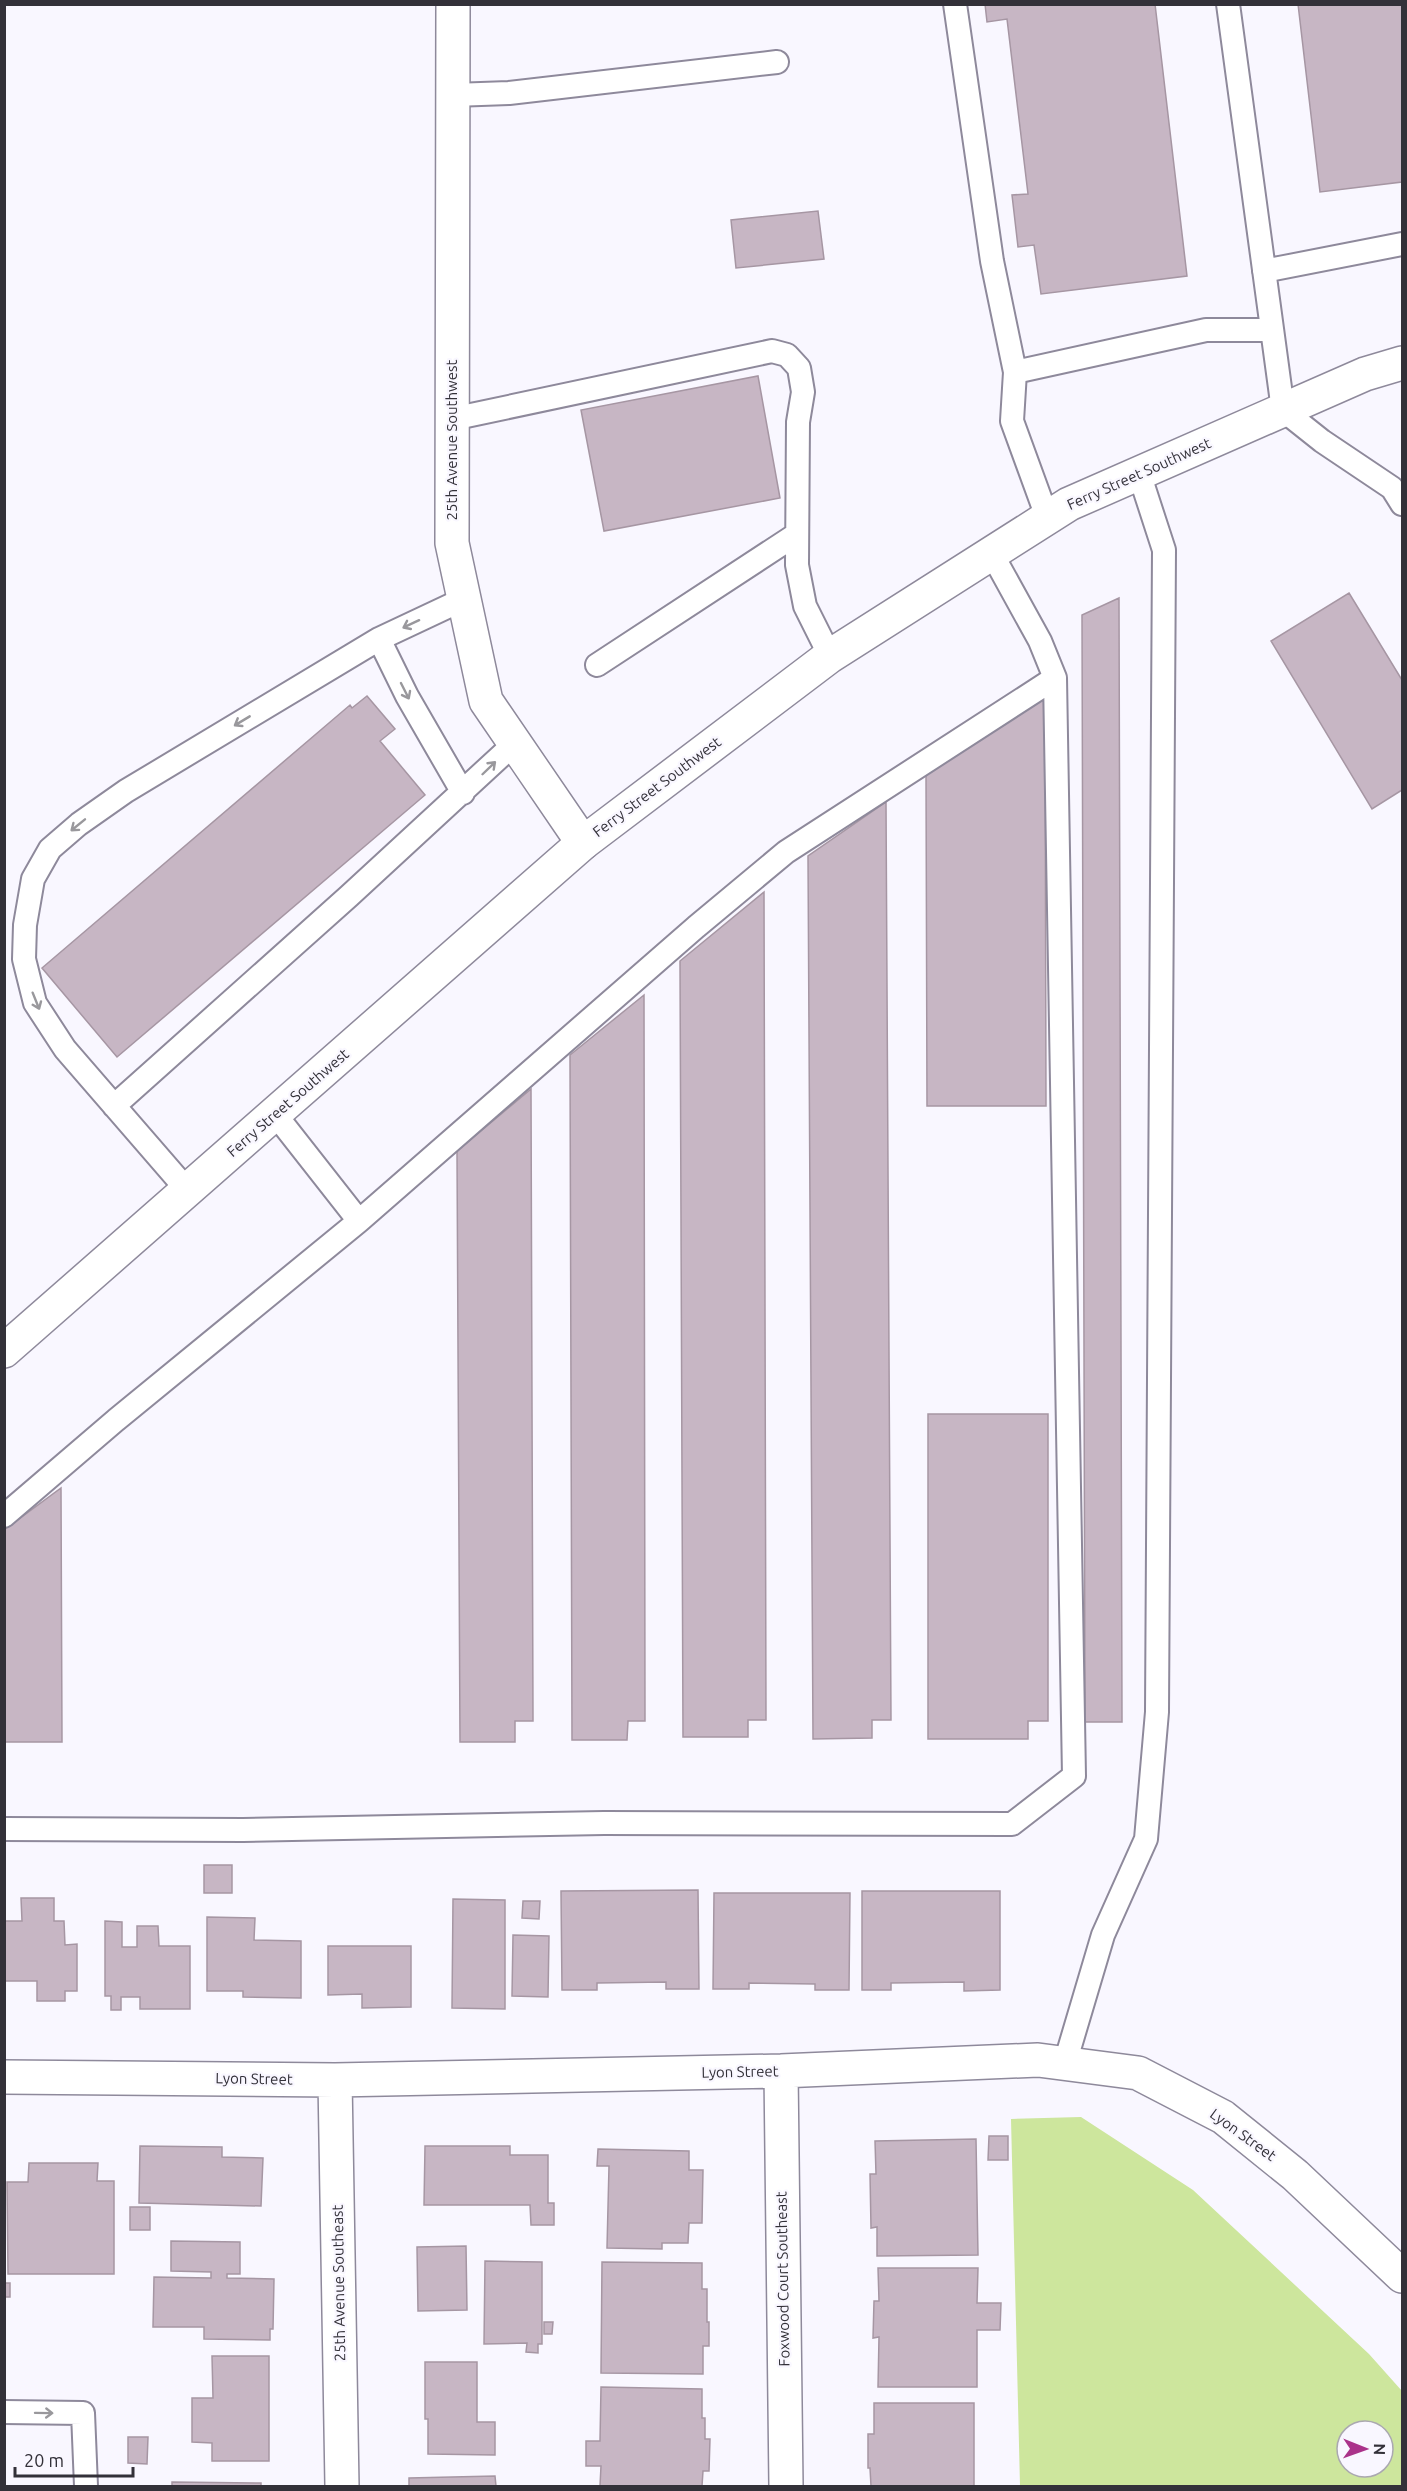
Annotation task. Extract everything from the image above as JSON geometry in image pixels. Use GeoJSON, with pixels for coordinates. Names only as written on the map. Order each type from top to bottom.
{"type":"FeatureCollection","features":[{"type":"Feature","properties":{"kind":"street","name":"25th Avenue Southwest"},"geometry":{"type":"LineString","coordinates":[[453,4],[452,543],[486,701],[583,843]]}},
{"type":"Feature","properties":{"kind":"street","name":"Ferry Street Southwest"},"geometry":{"type":"LineString","coordinates":[[4,1351],[583,843],[830,656],[1069,504],[1365,374],[1402,363]]}},
{"type":"Feature","properties":{"kind":"street","name":"Lyon Street"},"geometry":{"type":"LineString","coordinates":[[4,2077],[335,2080],[781,2071],[1038,2060],[1138,2073],[1223,2116],[1295,2175],[1402,2277]]}},
{"type":"Feature","properties":{"kind":"street","name":"Foxwood Court Southeast"},"geometry":{"type":"LineString","coordinates":[[781,2071],[786,2487]]}},
{"type":"Feature","properties":{"kind":"street","name":"25th Avenue Southeast"},"geometry":{"type":"LineString","coordinates":[[335,2080],[342,2487]]}},
{"type":"Feature","properties":{"kind":"lane"},"geometry":{"type":"LineString","coordinates":[[955,4],[992,261],[1016,372],[1012,421],[1047,517]]}},
{"type":"Feature","properties":{"kind":"lane"},"geometry":{"type":"LineString","coordinates":[[1228,4],[1282,410],[1322,441],[1392,488],[1402,504]]}},
{"type":"Feature","properties":{"kind":"lane"},"geometry":{"type":"LineString","coordinates":[[453,95],[509,93],[777,62]]}},
{"type":"Feature","properties":{"kind":"lane"},"geometry":{"type":"LineString","coordinates":[[1264,271],[1402,244]]}},
{"type":"Feature","properties":{"kind":"lane"},"geometry":{"type":"LineString","coordinates":[[1016,372],[1206,330],[1271,330]]}},
{"type":"Feature","properties":{"kind":"lane"},"geometry":{"type":"LineString","coordinates":[[452,418],[772,351],[787,355],[799,368],[803,392],[798,422],[797,565],[805,606],[830,656]]}},
{"type":"Feature","properties":{"kind":"lane"},"geometry":{"type":"LineString","coordinates":[[1065,2063],[1103,1935],[1146,1839],[1157,1712],[1164,550],[1139,473]]}},
{"type":"Feature","properties":{"kind":"lane"},"geometry":{"type":"LineString","coordinates":[[597,665],[797,534]]}},
{"type":"Feature","properties":{"kind":"lane"},"geometry":{"type":"LineString","coordinates":[[4,1829],[243,1830],[604,1823],[1012,1824],[1074,1776],[1055,678],[1040,641],[992,554]]}},
{"type":"Feature","properties":{"kind":"lane"},"geometry":{"type":"LineString","coordinates":[[188,1191],[64,1049],[35,1003],[24,959],[25,925],[33,879],[50,849],[79,824],[126,790],[380,639],[464,599]]}},
{"type":"Feature","properties":{"kind":"lane"},"geometry":{"type":"LineString","coordinates":[[380,639],[407,696],[463,793]]}},
{"type":"Feature","properties":{"kind":"lane"},"geometry":{"type":"LineString","coordinates":[[4,1516],[125,1413],[359,1221],[696,927],[786,852],[1055,678]]}},
{"type":"Feature","properties":{"kind":"lane"},"geometry":{"type":"LineString","coordinates":[[114,1106],[463,793],[515,743]]}},
{"type":"Feature","properties":{"kind":"lane"},"geometry":{"type":"LineString","coordinates":[[275,1114],[359,1221]]}},
{"type":"Feature","properties":{"kind":"lane"},"geometry":{"type":"LineString","coordinates":[[4,2412],[83,2413],[86,2487]]}},
{"type":"Feature","properties":{"kind":"green space"},"geometry":{"type":"Polygon","coordinates":[[[1081,2117],[1193,2190],[1369,2354],[1402,2391],[1402,2486],[1020,2486],[1011,2119],[1081,2117]]]}},
{"type":"Feature","properties":{"kind":"building"},"geometry":{"type":"Polygon","coordinates":[[[985,4],[1155,4],[1187,276],[1041,294],[1034,245],[1018,247],[1012,195],[1028,194],[1007,19],[987,22],[985,4]]]}},
{"type":"Feature","properties":{"kind":"building"},"geometry":{"type":"Polygon","coordinates":[[[1298,4],[1402,4],[1402,182],[1320,192],[1298,4]]]}},
{"type":"Feature","properties":{"kind":"building"},"geometry":{"type":"Polygon","coordinates":[[[818,211],[824,259],[736,268],[731,220],[818,211]]]}},
{"type":"Feature","properties":{"kind":"building"},"geometry":{"type":"Polygon","coordinates":[[[758,376],[780,498],[604,531],[581,410],[758,376]]]}},
{"type":"Feature","properties":{"kind":"building"},"geometry":{"type":"Polygon","coordinates":[[[1349,593],[1402,680],[1402,790],[1372,809],[1271,641],[1349,593]]]}},
{"type":"Feature","properties":{"kind":"building"},"geometry":{"type":"Polygon","coordinates":[[[1119,598],[1122,1722],[1085,1722],[1082,615],[1119,598]]]}},
{"type":"Feature","properties":{"kind":"building"},"geometry":{"type":"Polygon","coordinates":[[[367,696],[395,729],[380,741],[425,795],[117,1057],[42,968],[350,705],[352,708],[367,696]]]}},
{"type":"Feature","properties":{"kind":"building"},"geometry":{"type":"Polygon","coordinates":[[[1045,696],[1046,1106],[927,1106],[926,775],[1045,696]]]}},
{"type":"Feature","properties":{"kind":"building"},"geometry":{"type":"Polygon","coordinates":[[[886,802],[891,1720],[872,1720],[872,1738],[813,1739],[808,856],[886,802]]]}},
{"type":"Feature","properties":{"kind":"building"},"geometry":{"type":"Polygon","coordinates":[[[764,892],[766,1720],[748,1720],[748,1737],[683,1737],[680,961],[764,892]]]}},
{"type":"Feature","properties":{"kind":"building"},"geometry":{"type":"Polygon","coordinates":[[[644,995],[645,1721],[628,1721],[627,1740],[572,1740],[570,1055],[644,995]]]}},
{"type":"Feature","properties":{"kind":"building"},"geometry":{"type":"Polygon","coordinates":[[[531,1089],[533,1721],[515,1721],[515,1742],[460,1742],[457,1151],[531,1089]]]}},
{"type":"Feature","properties":{"kind":"building"},"geometry":{"type":"Polygon","coordinates":[[[928,1414],[1048,1414],[1048,1721],[1028,1721],[1028,1739],[928,1739],[928,1414]]]}},
{"type":"Feature","properties":{"kind":"building"},"geometry":{"type":"Polygon","coordinates":[[[61,1488],[62,1742],[4,1742],[4,1530],[61,1488]]]}},
{"type":"Feature","properties":{"kind":"building"},"geometry":{"type":"Polygon","coordinates":[[[204,1865],[232,1865],[232,1893],[204,1893],[204,1865]]]}},
{"type":"Feature","properties":{"kind":"building"},"geometry":{"type":"Polygon","coordinates":[[[698,1890],[699,1989],[666,1989],[666,1982],[597,1983],[597,1990],[562,1990],[561,1891],[698,1890]]]}},
{"type":"Feature","properties":{"kind":"building"},"geometry":{"type":"Polygon","coordinates":[[[862,1891],[1000,1891],[1000,1990],[964,1991],[964,1982],[891,1983],[891,1990],[862,1990],[862,1891]]]}},
{"type":"Feature","properties":{"kind":"building"},"geometry":{"type":"Polygon","coordinates":[[[714,1893],[850,1893],[849,1990],[815,1990],[815,1984],[749,1983],[749,1989],[713,1989],[714,1893]]]}},
{"type":"Feature","properties":{"kind":"building"},"geometry":{"type":"Polygon","coordinates":[[[21,1898],[54,1898],[54,1921],[64,1921],[65,1945],[77,1944],[77,1991],[65,1991],[65,2001],[37,2001],[37,1981],[4,1981],[4,1921],[22,1921],[21,1898]]]}},
{"type":"Feature","properties":{"kind":"building"},"geometry":{"type":"Polygon","coordinates":[[[453,1899],[505,1900],[505,2009],[452,2008],[453,1899]]]}},
{"type":"Feature","properties":{"kind":"building"},"geometry":{"type":"Polygon","coordinates":[[[523,1901],[540,1901],[539,1919],[522,1918],[523,1901]]]}},
{"type":"Feature","properties":{"kind":"building"},"geometry":{"type":"Polygon","coordinates":[[[207,1917],[255,1918],[254,1940],[301,1941],[301,1998],[243,1997],[243,1991],[207,1991],[207,1917]]]}},
{"type":"Feature","properties":{"kind":"building"},"geometry":{"type":"Polygon","coordinates":[[[105,1921],[122,1922],[122,1947],[137,1947],[137,1926],[158,1926],[159,1946],[190,1946],[190,2009],[140,2009],[140,1997],[121,1997],[121,2010],[111,2010],[111,1996],[105,1996],[105,1921]]]}},
{"type":"Feature","properties":{"kind":"building"},"geometry":{"type":"Polygon","coordinates":[[[513,1935],[549,1936],[548,1997],[512,1996],[513,1935]]]}},
{"type":"Feature","properties":{"kind":"building"},"geometry":{"type":"Polygon","coordinates":[[[328,1946],[411,1946],[411,2007],[362,2008],[362,1994],[328,1995],[328,1946]]]}},
{"type":"Feature","properties":{"kind":"building"},"geometry":{"type":"Polygon","coordinates":[[[989,2136],[1008,2136],[1008,2160],[988,2160],[989,2136]]]}},
{"type":"Feature","properties":{"kind":"building"},"geometry":{"type":"Polygon","coordinates":[[[976,2139],[978,2255],[877,2256],[877,2227],[871,2228],[870,2174],[876,2174],[875,2141],[976,2139]]]}},
{"type":"Feature","properties":{"kind":"building"},"geometry":{"type":"Polygon","coordinates":[[[140,2146],[222,2147],[222,2157],[263,2158],[261,2206],[139,2203],[140,2146]]]}},
{"type":"Feature","properties":{"kind":"building"},"geometry":{"type":"Polygon","coordinates":[[[425,2146],[510,2146],[510,2155],[548,2155],[548,2203],[554,2203],[554,2225],[531,2225],[530,2205],[424,2205],[425,2146]]]}},
{"type":"Feature","properties":{"kind":"building"},"geometry":{"type":"Polygon","coordinates":[[[598,2149],[689,2151],[689,2170],[703,2170],[702,2223],[689,2223],[688,2243],[662,2243],[662,2249],[607,2248],[609,2166],[597,2166],[598,2149]]]}},
{"type":"Feature","properties":{"kind":"building"},"geometry":{"type":"Polygon","coordinates":[[[29,2163],[98,2163],[97,2181],[114,2181],[114,2274],[8,2274],[7,2182],[28,2182],[29,2163]]]}},
{"type":"Feature","properties":{"kind":"building"},"geometry":{"type":"Polygon","coordinates":[[[130,2207],[150,2207],[150,2230],[130,2230],[130,2207]]]}},
{"type":"Feature","properties":{"kind":"building"},"geometry":{"type":"Polygon","coordinates":[[[171,2241],[240,2242],[240,2274],[227,2274],[227,2278],[274,2279],[273,2329],[270,2329],[270,2340],[204,2339],[204,2327],[153,2327],[154,2277],[211,2278],[211,2272],[171,2271],[171,2241]]]}},
{"type":"Feature","properties":{"kind":"building"},"geometry":{"type":"Polygon","coordinates":[[[466,2246],[467,2310],[418,2311],[417,2247],[466,2246]]]}},
{"type":"Feature","properties":{"kind":"building"},"geometry":{"type":"Polygon","coordinates":[[[485,2261],[542,2262],[542,2344],[538,2344],[538,2353],[526,2352],[527,2343],[484,2344],[485,2261]]]}},
{"type":"Feature","properties":{"kind":"building"},"geometry":{"type":"Polygon","coordinates":[[[602,2262],[702,2263],[702,2289],[707,2289],[707,2322],[709,2322],[709,2346],[703,2346],[703,2374],[601,2373],[602,2262]]]}},
{"type":"Feature","properties":{"kind":"building"},"geometry":{"type":"Polygon","coordinates":[[[878,2268],[978,2268],[977,2303],[1001,2303],[1000,2330],[977,2330],[977,2387],[878,2387],[879,2337],[873,2338],[874,2301],[879,2301],[878,2268]]]}},
{"type":"Feature","properties":{"kind":"building"},"geometry":{"type":"Polygon","coordinates":[[[4,2283],[10,2283],[10,2297],[4,2297],[4,2283]]]}},
{"type":"Feature","properties":{"kind":"building"},"geometry":{"type":"Polygon","coordinates":[[[544,2322],[553,2322],[552,2334],[544,2334],[544,2322]]]}},
{"type":"Feature","properties":{"kind":"building"},"geometry":{"type":"Polygon","coordinates":[[[212,2356],[269,2356],[269,2461],[212,2461],[212,2443],[192,2442],[192,2398],[213,2398],[212,2356]]]}},
{"type":"Feature","properties":{"kind":"building"},"geometry":{"type":"Polygon","coordinates":[[[425,2362],[477,2362],[477,2422],[495,2422],[495,2455],[428,2454],[428,2419],[425,2419],[425,2362]]]}},
{"type":"Feature","properties":{"kind":"building"},"geometry":{"type":"Polygon","coordinates":[[[601,2387],[702,2389],[705,2439],[710,2439],[709,2471],[703,2471],[702,2486],[600,2486],[601,2466],[586,2466],[586,2441],[600,2441],[601,2387]]]}},
{"type":"Feature","properties":{"kind":"building"},"geometry":{"type":"Polygon","coordinates":[[[874,2403],[974,2403],[974,2486],[871,2486],[870,2468],[868,2468],[868,2434],[874,2434],[874,2403]]]}},
{"type":"Feature","properties":{"kind":"building"},"geometry":{"type":"Polygon","coordinates":[[[128,2437],[148,2437],[147,2464],[128,2463],[128,2437]]]}},
{"type":"Feature","properties":{"kind":"building"},"geometry":{"type":"Polygon","coordinates":[[[495,2476],[496,2486],[409,2486],[409,2478],[495,2476]]]}},
{"type":"Feature","properties":{"kind":"building"},"geometry":{"type":"Polygon","coordinates":[[[172,2482],[261,2483],[261,2486],[172,2486],[172,2482]]]}}]}
